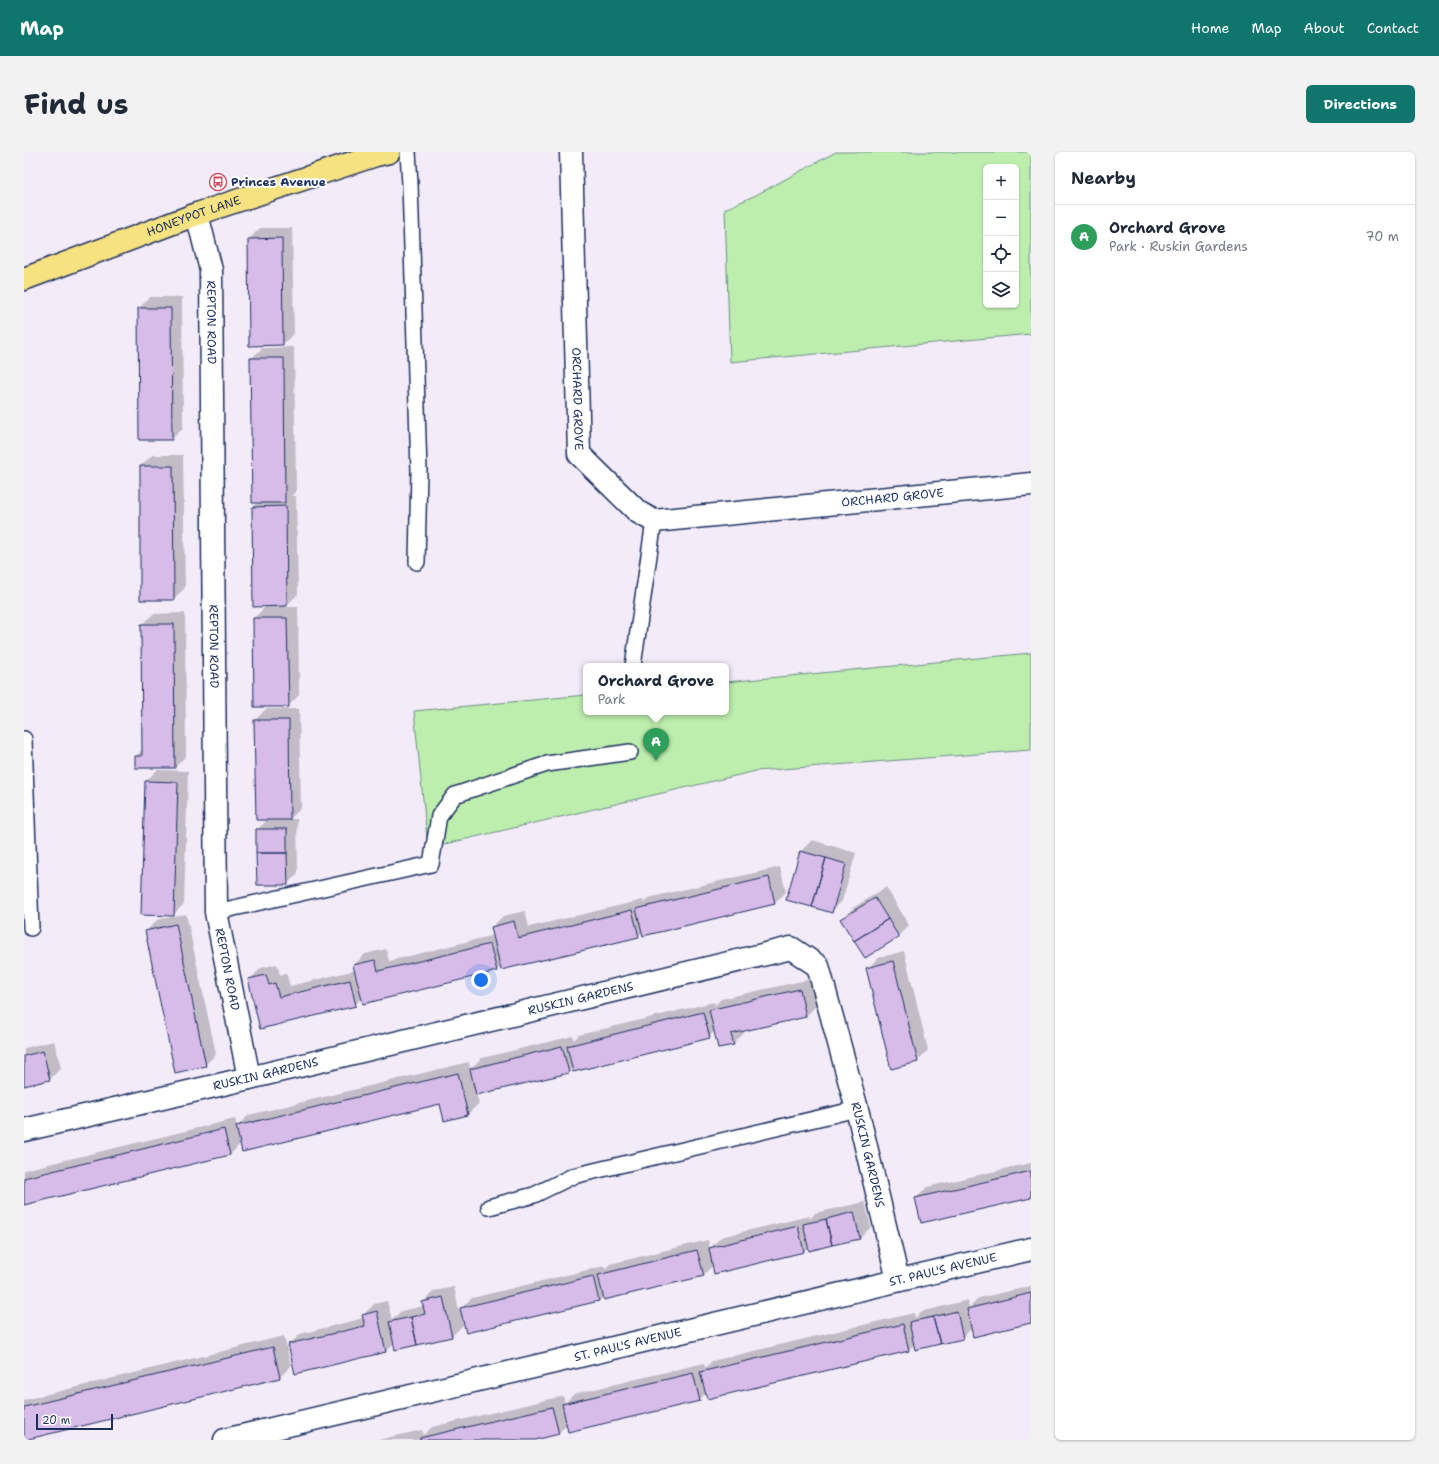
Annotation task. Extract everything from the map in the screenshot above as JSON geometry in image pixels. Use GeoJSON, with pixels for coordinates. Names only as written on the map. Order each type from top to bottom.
{"type":"FeatureCollection","features":[{"type":"Feature","properties":{"kind":"main road","name":"HONEYPOT LANE"},"geometry":{"type":"LineString","coordinates":[[24,279],[197,214],[380,153]]}},
{"type":"Feature","properties":{"kind":"street","name":"ORCHARD GROVE"},"geometry":{"type":"LineString","coordinates":[[571,152],[579,454],[638,512],[654,521],[1031,484]]}},
{"type":"Feature","properties":{"kind":"street","name":"REPTON ROAD"},"geometry":{"type":"LineString","coordinates":[[197,214],[211,270],[216,912],[248,1078]]}},
{"type":"Feature","properties":{"kind":"street","name":"RUSKIN GARDENS"},"geometry":{"type":"LineString","coordinates":[[24,1130],[791,948],[818,966],[857,1109],[898,1280]]}},
{"type":"Feature","properties":{"kind":"street","name":"ST. PAUL'S AVENUE"},"geometry":{"type":"LineString","coordinates":[[225,1440],[1031,1249]]}},
{"type":"Feature","properties":{"kind":"lane"},"geometry":{"type":"LineString","coordinates":[[408,152],[411,192],[419,470],[417,562]]}},
{"type":"Feature","properties":{"kind":"lane"},"geometry":{"type":"LineString","coordinates":[[633,663],[654,521]]}},
{"type":"Feature","properties":{"kind":"lane"},"geometry":{"type":"LineString","coordinates":[[24,739],[31,928]]}},
{"type":"Feature","properties":{"kind":"lane"},"geometry":{"type":"LineString","coordinates":[[216,912],[431,864],[439,816],[456,795],[547,764],[630,752]]}},
{"type":"Feature","properties":{"kind":"lane"},"geometry":{"type":"LineString","coordinates":[[489,1206],[534,1195],[574,1176],[857,1109]]}},
{"type":"Feature","properties":{"kind":"green space"},"geometry":{"type":"Polygon","coordinates":[[[836,152],[1031,152],[1031,334],[730,362],[725,209],[756,195],[836,152]]]}},
{"type":"Feature","properties":{"kind":"green space"},"geometry":{"type":"Polygon","coordinates":[[[1031,653],[1031,750],[756,771],[428,848],[414,711],[583,695],[583,715],[729,715],[729,682],[1031,653]]]}},
{"type":"Feature","properties":{"kind":"building"},"geometry":{"type":"Polygon","coordinates":[[[282,238],[283,345],[249,346],[248,239],[282,238]]]}},
{"type":"Feature","properties":{"kind":"building"},"geometry":{"type":"Polygon","coordinates":[[[138,308],[171,308],[172,440],[139,440],[138,308]]]}},
{"type":"Feature","properties":{"kind":"building"},"geometry":{"type":"Polygon","coordinates":[[[250,358],[284,358],[285,503],[252,503],[250,358]]]}},
{"type":"Feature","properties":{"kind":"building"},"geometry":{"type":"Polygon","coordinates":[[[140,466],[173,466],[174,600],[140,600],[140,466]]]}},
{"type":"Feature","properties":{"kind":"building"},"geometry":{"type":"Polygon","coordinates":[[[286,506],[287,606],[253,607],[252,507],[286,506]]]}},
{"type":"Feature","properties":{"kind":"building"},"geometry":{"type":"Polygon","coordinates":[[[253,618],[287,618],[289,707],[254,707],[253,618]]]}},
{"type":"Feature","properties":{"kind":"building"},"geometry":{"type":"Polygon","coordinates":[[[141,624],[174,624],[175,768],[135,768],[135,756],[142,756],[141,624]]]}},
{"type":"Feature","properties":{"kind":"building"},"geometry":{"type":"Polygon","coordinates":[[[254,720],[289,720],[290,820],[256,820],[254,720]]]}},
{"type":"Feature","properties":{"kind":"building"},"geometry":{"type":"Polygon","coordinates":[[[145,781],[178,782],[174,916],[141,915],[145,781]]]}},
{"type":"Feature","properties":{"kind":"building"},"geometry":{"type":"Polygon","coordinates":[[[256,829],[287,829],[287,853],[256,853],[256,829]]]}},
{"type":"Feature","properties":{"kind":"building"},"geometry":{"type":"Polygon","coordinates":[[[800,851],[826,858],[812,907],[786,900],[800,851]]]}},
{"type":"Feature","properties":{"kind":"building"},"geometry":{"type":"Polygon","coordinates":[[[256,853],[287,853],[288,885],[257,885],[256,853]]]}},
{"type":"Feature","properties":{"kind":"building"},"geometry":{"type":"Polygon","coordinates":[[[826,858],[846,864],[832,913],[812,907],[826,858]]]}},
{"type":"Feature","properties":{"kind":"building"},"geometry":{"type":"Polygon","coordinates":[[[769,877],[775,904],[643,936],[636,909],[769,877]]]}},
{"type":"Feature","properties":{"kind":"building"},"geometry":{"type":"Polygon","coordinates":[[[875,898],[888,919],[854,941],[840,919],[875,898]]]}},
{"type":"Feature","properties":{"kind":"building"},"geometry":{"type":"Polygon","coordinates":[[[632,910],[639,937],[501,970],[491,927],[514,921],[518,938],[632,910]]]}},
{"type":"Feature","properties":{"kind":"building"},"geometry":{"type":"Polygon","coordinates":[[[888,919],[899,937],[865,958],[854,941],[888,919]]]}},
{"type":"Feature","properties":{"kind":"building"},"geometry":{"type":"Polygon","coordinates":[[[176,924],[206,1066],[175,1073],[145,931],[176,924]]]}},
{"type":"Feature","properties":{"kind":"building"},"geometry":{"type":"Polygon","coordinates":[[[490,944],[497,971],[363,1004],[353,965],[375,960],[378,971],[490,944]]]}},
{"type":"Feature","properties":{"kind":"building"},"geometry":{"type":"Polygon","coordinates":[[[893,961],[918,1062],[891,1069],[866,968],[893,961]]]}},
{"type":"Feature","properties":{"kind":"building"},"geometry":{"type":"Polygon","coordinates":[[[266,975],[269,985],[275,983],[279,997],[350,980],[356,1006],[260,1029],[248,979],[266,975]]]}},
{"type":"Feature","properties":{"kind":"building"},"geometry":{"type":"Polygon","coordinates":[[[800,989],[806,1017],[731,1034],[734,1045],[718,1048],[709,1010],[800,989]]]}},
{"type":"Feature","properties":{"kind":"building"},"geometry":{"type":"Polygon","coordinates":[[[703,1012],[710,1038],[573,1072],[567,1046],[703,1012]]]}},
{"type":"Feature","properties":{"kind":"building"},"geometry":{"type":"Polygon","coordinates":[[[562,1046],[569,1073],[476,1095],[470,1069],[562,1046]]]}},
{"type":"Feature","properties":{"kind":"building"},"geometry":{"type":"Polygon","coordinates":[[[43,1051],[50,1080],[24,1086],[24,1056],[43,1051]]]}},
{"type":"Feature","properties":{"kind":"building"},"geometry":{"type":"Polygon","coordinates":[[[458,1073],[468,1115],[444,1121],[440,1104],[242,1152],[236,1126],[458,1073]]]}},
{"type":"Feature","properties":{"kind":"building"},"geometry":{"type":"Polygon","coordinates":[[[224,1129],[230,1155],[24,1205],[24,1178],[224,1129]]]}},
{"type":"Feature","properties":{"kind":"building"},"geometry":{"type":"Polygon","coordinates":[[[1031,1171],[1031,1198],[921,1223],[915,1198],[1031,1171]]]}},
{"type":"Feature","properties":{"kind":"building"},"geometry":{"type":"Polygon","coordinates":[[[854,1212],[860,1239],[832,1245],[826,1219],[854,1212]]]}},
{"type":"Feature","properties":{"kind":"building"},"geometry":{"type":"Polygon","coordinates":[[[826,1219],[832,1245],[809,1251],[803,1224],[826,1219]]]}},
{"type":"Feature","properties":{"kind":"building"},"geometry":{"type":"Polygon","coordinates":[[[798,1226],[804,1252],[714,1274],[709,1248],[798,1226]]]}},
{"type":"Feature","properties":{"kind":"building"},"geometry":{"type":"Polygon","coordinates":[[[697,1250],[704,1276],[604,1300],[598,1275],[697,1250]]]}},
{"type":"Feature","properties":{"kind":"building"},"geometry":{"type":"Polygon","coordinates":[[[593,1276],[599,1301],[466,1333],[460,1308],[593,1276]]]}},
{"type":"Feature","properties":{"kind":"building"},"geometry":{"type":"Polygon","coordinates":[[[1031,1293],[1031,1323],[973,1337],[967,1309],[1031,1293]]]}},
{"type":"Feature","properties":{"kind":"building"},"geometry":{"type":"Polygon","coordinates":[[[443,1297],[452,1337],[417,1345],[411,1317],[425,1314],[422,1302],[443,1297]]]}},
{"type":"Feature","properties":{"kind":"building"},"geometry":{"type":"Polygon","coordinates":[[[377,1311],[386,1352],[295,1374],[288,1344],[365,1326],[362,1315],[377,1311]]]}},
{"type":"Feature","properties":{"kind":"building"},"geometry":{"type":"Polygon","coordinates":[[[957,1311],[963,1339],[940,1344],[933,1317],[957,1311]]]}},
{"type":"Feature","properties":{"kind":"building"},"geometry":{"type":"Polygon","coordinates":[[[411,1317],[417,1345],[395,1350],[389,1322],[411,1317]]]}},
{"type":"Feature","properties":{"kind":"building"},"geometry":{"type":"Polygon","coordinates":[[[933,1317],[940,1344],[915,1350],[909,1322],[933,1317]]]}},
{"type":"Feature","properties":{"kind":"building"},"geometry":{"type":"Polygon","coordinates":[[[903,1324],[909,1351],[707,1399],[700,1372],[903,1324]]]}},
{"type":"Feature","properties":{"kind":"building"},"geometry":{"type":"Polygon","coordinates":[[[273,1347],[280,1378],[24,1440],[24,1407],[273,1347]]]}},
{"type":"Feature","properties":{"kind":"building"},"geometry":{"type":"Polygon","coordinates":[[[693,1373],[700,1401],[568,1432],[562,1404],[693,1373]]]}},
{"type":"Feature","properties":{"kind":"building"},"geometry":{"type":"Polygon","coordinates":[[[552,1407],[559,1434],[535,1440],[420,1440],[420,1438],[552,1407]]]}},
{"type":"Feature","properties":{"kind":"place","name":"Princes Avenue"},"geometry":{"type":"Point","coordinates":[218,182]}},
{"type":"Feature","properties":{"kind":"place","name":"Orchard Grove"},"geometry":{"type":"Point","coordinates":[656,761]}}]}
